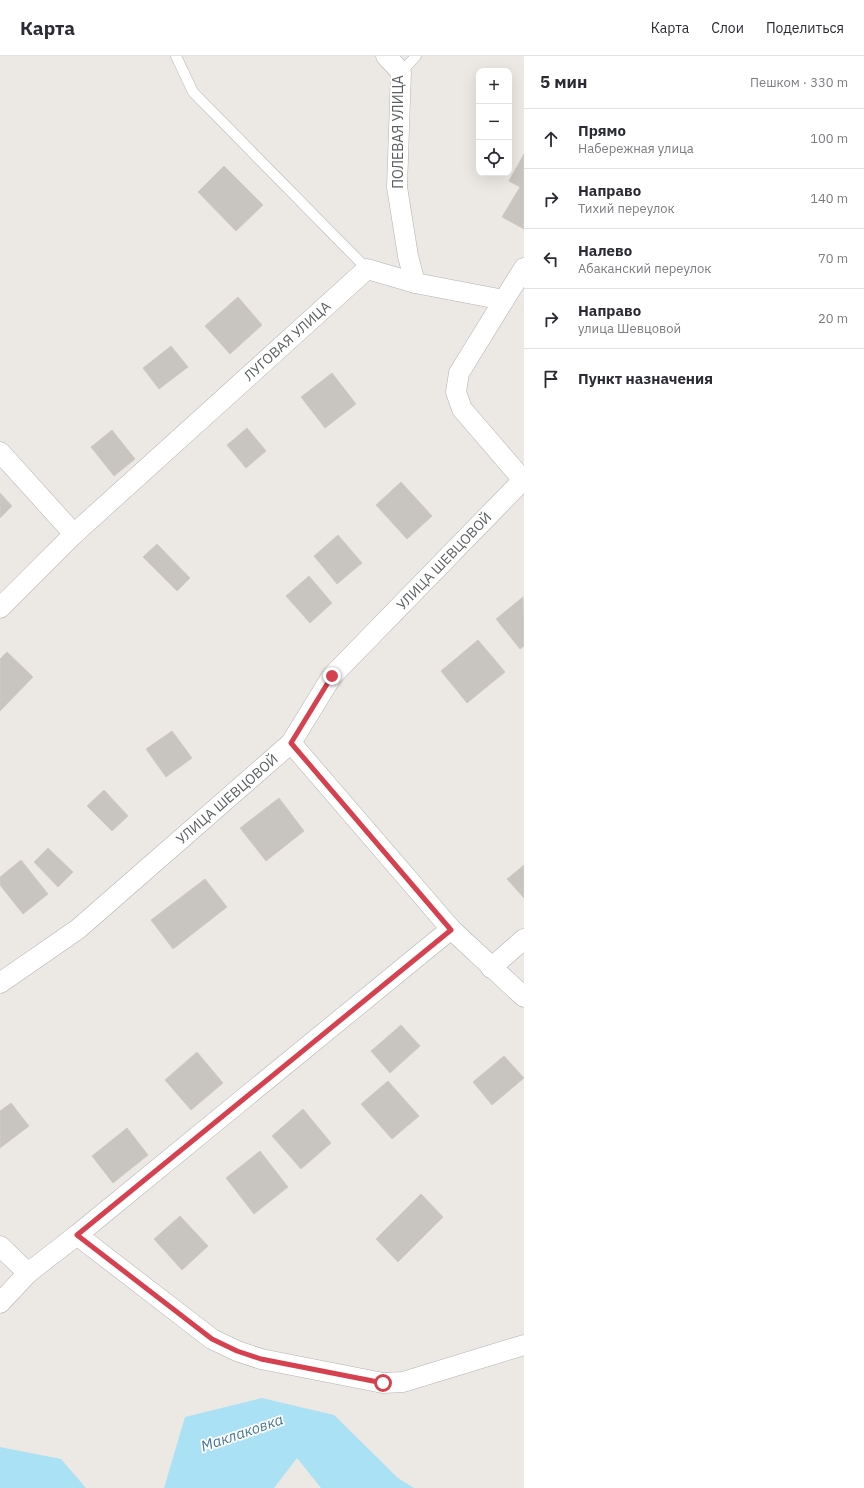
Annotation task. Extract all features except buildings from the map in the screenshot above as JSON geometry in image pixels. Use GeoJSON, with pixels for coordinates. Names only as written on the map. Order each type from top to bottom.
{"type":"FeatureCollection","features":[{"type":"Feature","properties":{"kind":"street","name":"ПОЛЕВАЯ УЛИЦА"},"geometry":{"type":"LineString","coordinates":[[386,56],[401,72],[396,186],[408,256],[415,283]]}},
{"type":"Feature","properties":{"kind":"street"},"geometry":{"type":"LineString","coordinates":[[523,480],[462,409],[456,392],[459,373],[524,268]]}},
{"type":"Feature","properties":{"kind":"street"},"geometry":{"type":"LineString","coordinates":[[366,269],[415,283],[504,300]]}},
{"type":"Feature","properties":{"kind":"street","name":"ЛУГОВАЯ УЛИЦА"},"geometry":{"type":"LineString","coordinates":[[0,608],[74,534],[366,269]]}},
{"type":"Feature","properties":{"kind":"street"},"geometry":{"type":"LineString","coordinates":[[0,452],[74,534]]}},
{"type":"Feature","properties":{"kind":"street","name":"УЛИЦА ШЕВЦОВОЙ"},"geometry":{"type":"LineString","coordinates":[[0,983],[78,929],[291,743],[332,676],[523,480]]}},
{"type":"Feature","properties":{"kind":"street"},"geometry":{"type":"LineString","coordinates":[[291,743],[451,930],[524,997]]}},
{"type":"Feature","properties":{"kind":"street"},"geometry":{"type":"LineString","coordinates":[[0,1303],[28,1273],[77,1235],[451,930]]}},
{"type":"Feature","properties":{"kind":"street"},"geometry":{"type":"LineString","coordinates":[[491,968],[524,939]]}},
{"type":"Feature","properties":{"kind":"street"},"geometry":{"type":"LineString","coordinates":[[77,1235],[212,1339],[237,1351],[261,1359],[383,1383],[403,1382],[524,1345]]}},
{"type":"Feature","properties":{"kind":"street"},"geometry":{"type":"LineString","coordinates":[[0,1246],[28,1273]]}},
{"type":"Feature","properties":{"kind":"lane"},"geometry":{"type":"LineString","coordinates":[[176,56],[193,92],[366,269]]}},
{"type":"Feature","properties":{"kind":"lane"},"geometry":{"type":"LineString","coordinates":[[401,72],[416,56]]}},
{"type":"Feature","properties":{"kind":"water","name":"Маклаковка"},"geometry":{"type":"Polygon","coordinates":[[[262,1398],[334,1415],[398,1478],[414,1488],[321,1488],[297,1458],[274,1488],[164,1488],[185,1417],[262,1398]]]}},
{"type":"Feature","properties":{"kind":"water"},"geometry":{"type":"Polygon","coordinates":[[[0,1447],[61,1459],[86,1488],[0,1488],[0,1447]]]}},
{"type":"Feature","properties":{"kind":"route"},"geometry":{"type":"LineString","coordinates":[[332,676],[291,743],[451,930],[77,1235],[212,1339],[237,1351],[261,1359],[383,1383]]}}]}
